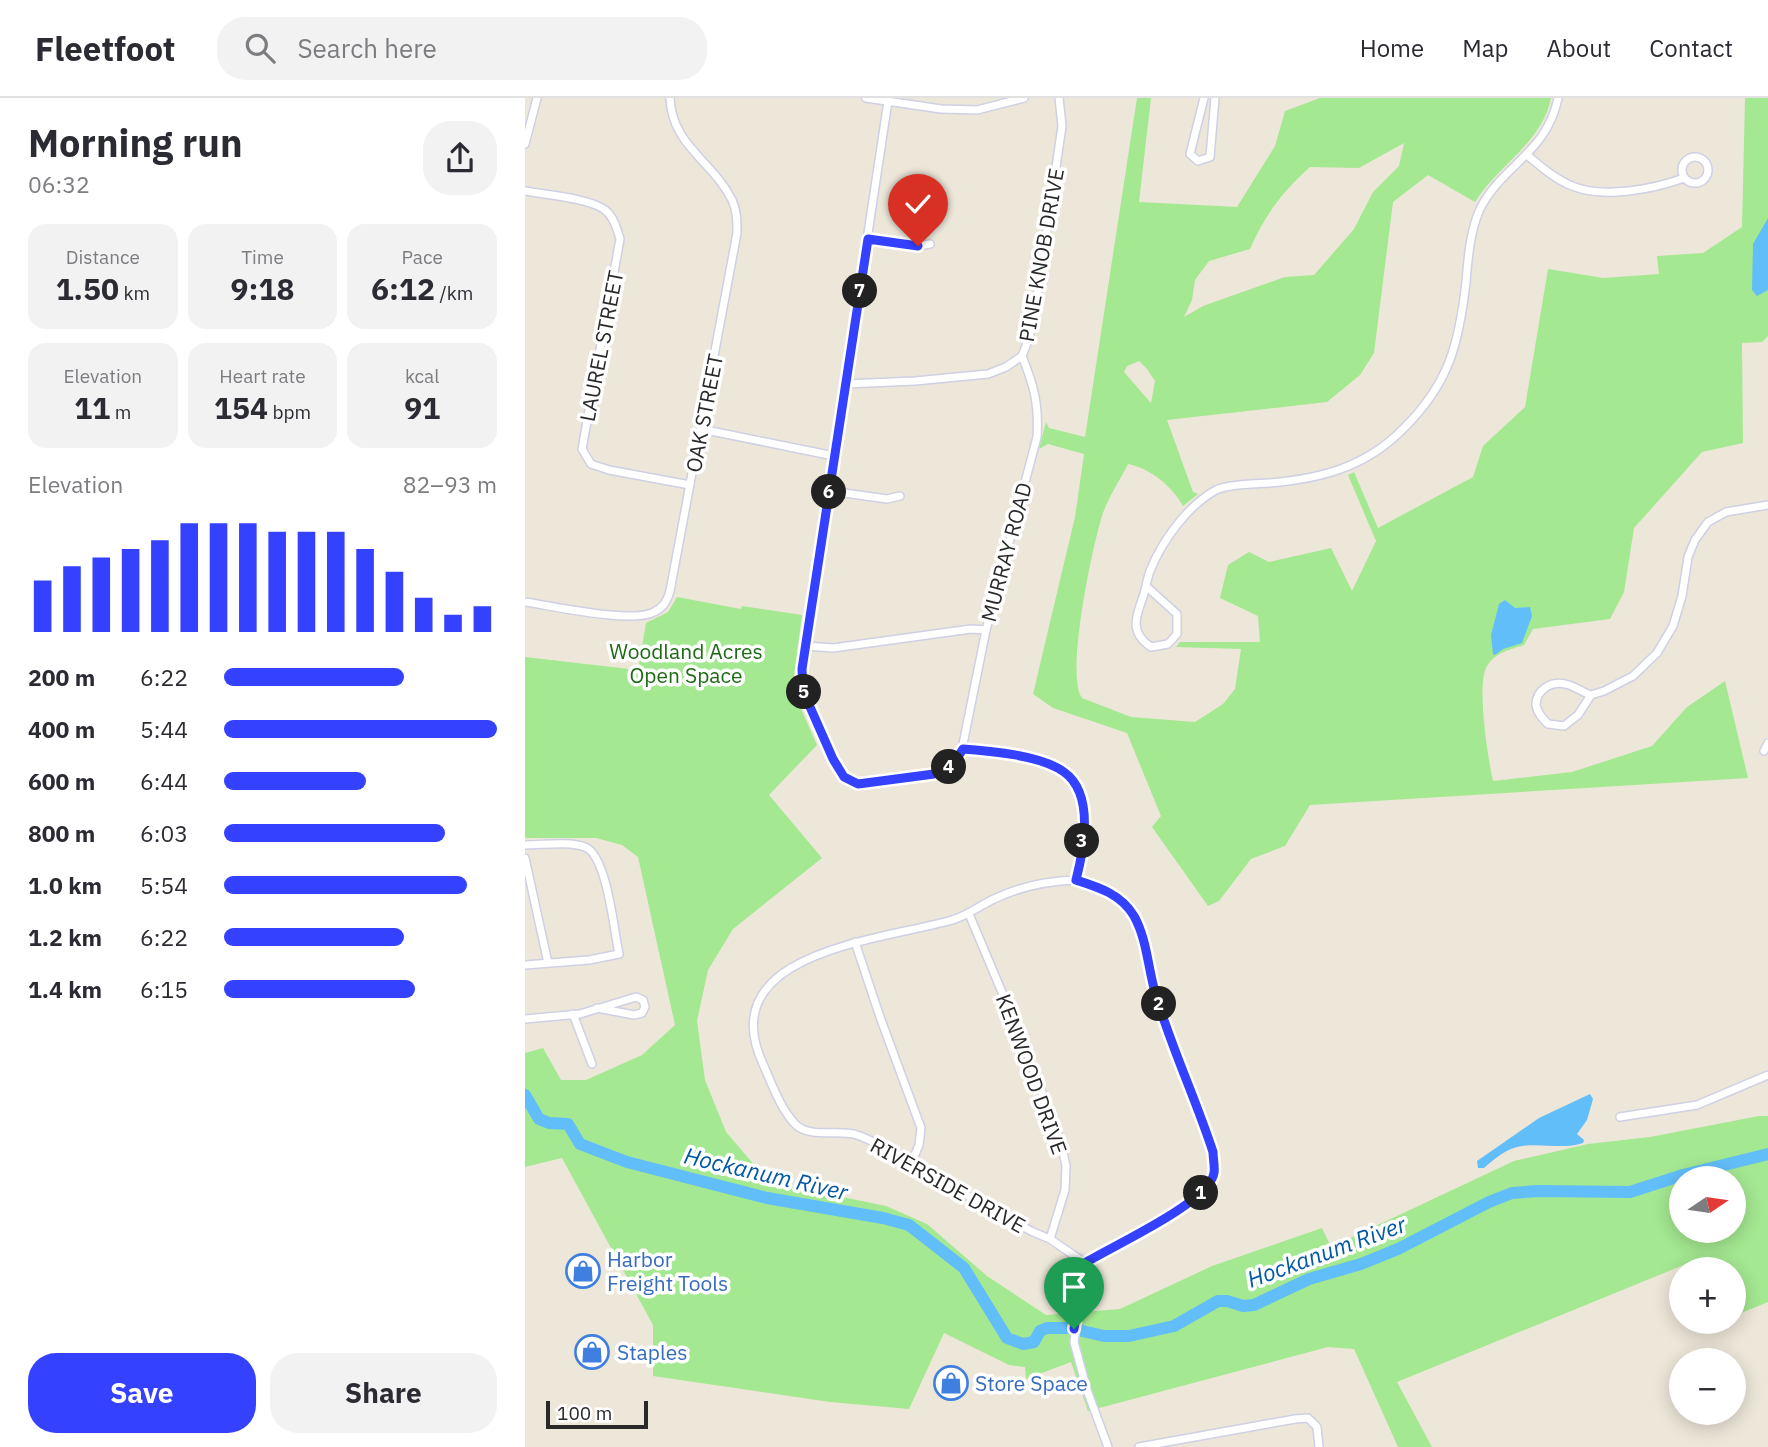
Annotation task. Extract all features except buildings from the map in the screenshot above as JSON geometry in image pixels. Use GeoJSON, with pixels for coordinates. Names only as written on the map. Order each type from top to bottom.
{"type":"FeatureCollection","features":[{"type":"Feature","properties":{"kind":"street"},"geometry":{"type":"LineString","coordinates":[[525,144],[537,98]]}},
{"type":"Feature","properties":{"kind":"street","name":"OAK STREET"},"geometry":{"type":"LineString","coordinates":[[525,603],[629,617],[656,611],[666,604],[670,591],[735,253],[737,216],[733,202],[723,185],[674,124],[670,98]]}},
{"type":"Feature","properties":{"kind":"street"},"geometry":{"type":"LineString","coordinates":[[866,98],[941,109],[977,110],[1024,98]]}},
{"type":"Feature","properties":{"kind":"street","name":"PINE KNOB DRIVE"},"geometry":{"type":"LineString","coordinates":[[846,384],[988,374],[1006,367],[1022,356],[1035,311],[1062,127],[1059,98]]}},
{"type":"Feature","properties":{"kind":"street"},"geometry":{"type":"LineString","coordinates":[[1204,98],[1190,155],[1198,161],[1210,157],[1215,98]]}},
{"type":"Feature","properties":{"kind":"street"},"geometry":{"type":"LineString","coordinates":[[1147,587],[1177,614],[1177,634],[1168,644],[1151,647],[1141,640],[1135,628],[1150,572],[1166,542],[1191,509],[1218,489],[1306,480],[1335,472],[1377,452],[1402,431],[1427,403],[1448,367],[1461,327],[1469,249],[1480,210],[1496,186],[1549,128],[1558,98]]}},
{"type":"Feature","properties":{"kind":"street"},"geometry":{"type":"LineString","coordinates":[[888,102],[802,669],[803,691],[833,759],[844,777],[858,784],[934,774],[952,766],[963,749],[1027,759],[1053,766],[1066,773],[1077,788],[1084,813],[1076,880],[1118,897],[1133,915],[1140,932],[1156,999],[1213,1152],[1214,1174],[1192,1202],[1085,1263],[1074,1329],[1076,1354],[1108,1447]]}},
{"type":"Feature","properties":{"kind":"street"},"geometry":{"type":"LineString","coordinates":[[1527,155],[1572,186],[1592,191],[1660,187],[1684,178]]}},
{"type":"Feature","properties":{"kind":"street","name":"LAUREL STREET"},"geometry":{"type":"LineString","coordinates":[[525,191],[587,203],[605,210],[616,224],[620,239],[582,449],[591,464],[690,485]]}},
{"type":"Feature","properties":{"kind":"street"},"geometry":{"type":"LineString","coordinates":[[868,239],[918,246],[930,244]]}},
{"type":"Feature","properties":{"kind":"street","name":"MURRAY ROAD"},"geometry":{"type":"LineString","coordinates":[[963,749],[986,630],[1037,437],[1038,409],[1031,377],[1022,356]]}},
{"type":"Feature","properties":{"kind":"street"},"geometry":{"type":"LineString","coordinates":[[701,429],[834,456]]}},
{"type":"Feature","properties":{"kind":"street"},"geometry":{"type":"LineString","coordinates":[[829,491],[887,499],[900,496]]}},
{"type":"Feature","properties":{"kind":"street"},"geometry":{"type":"LineString","coordinates":[[1591,695],[1565,684],[1552,684],[1541,690],[1536,703],[1539,714],[1548,724],[1564,726],[1578,715],[1591,695],[1633,676],[1657,653],[1673,626],[1682,596],[1688,557],[1695,540],[1708,522],[1726,512],[1768,505]]}},
{"type":"Feature","properties":{"kind":"street"},"geometry":{"type":"LineString","coordinates":[[806,646],[833,648],[971,629],[986,630]]}},
{"type":"Feature","properties":{"kind":"street"},"geometry":{"type":"LineString","coordinates":[[525,845],[576,845],[588,848],[596,854],[602,869],[619,954],[589,960],[525,965]]}},
{"type":"Feature","properties":{"kind":"street"},"geometry":{"type":"LineString","coordinates":[[525,858],[548,963]]}},
{"type":"Feature","properties":{"kind":"street","name":"RIVERSIDE DRIVE"},"geometry":{"type":"LineString","coordinates":[[1076,880],[1027,885],[954,920],[835,947],[805,960],[785,971],[769,985],[758,1003],[753,1026],[755,1048],[787,1113],[797,1127],[811,1131],[855,1134],[1033,1232],[1050,1238],[1085,1263]]}},
{"type":"Feature","properties":{"kind":"street","name":"KENWOOD DRIVE"},"geometry":{"type":"LineString","coordinates":[[969,914],[1062,1143],[1066,1166],[1065,1190],[1050,1238]]}},
{"type":"Feature","properties":{"kind":"street"},"geometry":{"type":"LineString","coordinates":[[855,942],[921,1128],[919,1145],[911,1164]]}},
{"type":"Feature","properties":{"kind":"street"},"geometry":{"type":"LineString","coordinates":[[525,1019],[573,1014],[636,997],[643,1000],[645,1007],[642,1013],[634,1015],[597,1008]]}},
{"type":"Feature","properties":{"kind":"street"},"geometry":{"type":"LineString","coordinates":[[573,1014],[592,1064]]}},
{"type":"Feature","properties":{"kind":"street"},"geometry":{"type":"LineString","coordinates":[[1620,1117],[1697,1105],[1768,1075]]}},
{"type":"Feature","properties":{"kind":"street"},"geometry":{"type":"LineString","coordinates":[[1139,1447],[1308,1418],[1317,1427],[1319,1447]]}},
{"type":"Feature","properties":{"kind":"green space"},"geometry":{"type":"Polygon","coordinates":[[[1137,98],[1151,98],[1139,202],[1237,207],[1275,146],[1285,111],[1320,98],[1551,98],[1539,128],[1475,202],[1428,175],[1393,202],[1374,353],[1360,375],[1327,402],[1167,420],[1193,492],[1198,494],[1183,506],[1160,479],[1128,464],[1105,507],[1093,551],[1082,608],[1078,685],[1082,698],[1131,717],[1195,722],[1223,704],[1235,689],[1241,649],[1176,647],[1180,642],[1260,642],[1258,616],[1220,598],[1228,565],[1249,552],[1269,562],[1331,548],[1352,591],[1376,541],[1348,475],[1354,472],[1378,528],[1473,477],[1483,446],[1525,407],[1548,269],[1603,278],[1659,274],[1657,256],[1703,253],[1742,227],[1745,98],[1768,98],[1768,336],[1762,342],[1742,343],[1743,443],[1702,452],[1634,528],[1624,592],[1610,619],[1533,629],[1524,645],[1503,652],[1491,661],[1484,675],[1483,688],[1484,722],[1493,781],[1572,772],[1652,746],[1687,707],[1725,681],[1748,778],[1310,805],[1285,846],[1251,859],[1219,901],[1208,906],[1152,827],[1161,816],[1127,733],[1053,708],[1033,694],[1075,517],[1084,454],[1048,444],[1039,449],[1046,422],[1049,428],[1085,437],[1137,98]],[[1404,143],[1359,168],[1310,167],[1275,205],[1250,249],[1209,261],[1195,280],[1192,300],[1184,317],[1203,306],[1285,277],[1314,275],[1354,229],[1373,192],[1399,166],[1404,143]],[[1139,361],[1127,366],[1124,372],[1151,403],[1155,381],[1139,361]]]}},
{"type":"Feature","properties":{"kind":"green space","name":"Woodland Acres Open Space"},"geometry":{"type":"Polygon","coordinates":[[[677,597],[741,609],[742,606],[802,615],[793,683],[795,695],[817,745],[769,795],[822,858],[733,929],[708,970],[697,1021],[705,1080],[726,1132],[769,1182],[886,1206],[927,1224],[987,1276],[1046,1315],[1120,1309],[1212,1266],[1322,1228],[1331,1247],[1514,1161],[1588,1144],[1650,1137],[1768,1116],[1768,1302],[1746,1311],[1746,1257],[1669,1257],[1669,1271],[1397,1382],[1432,1447],[1398,1447],[1354,1349],[1328,1347],[1088,1411],[1071,1362],[1026,1379],[1025,1367],[1009,1365],[944,1333],[909,1409],[830,1402],[653,1376],[653,1325],[562,1158],[525,1167],[525,1053],[543,1048],[561,1080],[586,1080],[642,1055],[675,1025],[638,857],[622,845],[596,838],[525,838],[525,657],[638,670],[646,623],[668,612],[677,597]]]}},
{"type":"Feature","properties":{"kind":"water"},"geometry":{"type":"Polygon","coordinates":[[[1768,218],[1768,290],[1757,296],[1752,290],[1753,244],[1768,218]]]}},
{"type":"Feature","properties":{"kind":"water"},"geometry":{"type":"Polygon","coordinates":[[[1505,600],[1515,608],[1530,607],[1532,616],[1522,643],[1503,649],[1495,655],[1491,635],[1499,604],[1505,600]]]}},
{"type":"Feature","properties":{"kind":"water"},"geometry":{"type":"Polygon","coordinates":[[[1590,1094],[1593,1099],[1587,1120],[1577,1134],[1584,1140],[1583,1143],[1565,1146],[1519,1146],[1497,1157],[1484,1168],[1478,1168],[1477,1161],[1539,1118],[1590,1094]]]}},
{"type":"Feature","properties":{"kind":"waterway","name":"Hockanum River"},"geometry":{"type":"LineString","coordinates":[[525,1095],[539,1119],[549,1123],[568,1124],[580,1144],[627,1162],[767,1198],[909,1225],[964,1268],[1007,1338],[1023,1344],[1034,1342],[1040,1331],[1047,1328],[1069,1328],[1104,1336],[1129,1336],[1174,1326],[1218,1301],[1243,1306],[1254,1305],[1309,1279],[1361,1264],[1398,1249],[1512,1193],[1630,1192],[1683,1175],[1768,1154]]}},
{"type":"Feature","properties":{"kind":"place","name":"Harbor Freight Tools"},"geometry":{"type":"Point","coordinates":[583,1271]}},
{"type":"Feature","properties":{"kind":"place","name":"Staples"},"geometry":{"type":"Point","coordinates":[592,1352]}},
{"type":"Feature","properties":{"kind":"place","name":"Store Space"},"geometry":{"type":"Point","coordinates":[951,1383]}},
{"type":"Feature","properties":{"kind":"route"},"geometry":{"type":"LineString","coordinates":[[918,246],[868,239],[802,669],[803,691],[833,759],[844,777],[858,784],[934,774],[952,766],[963,749],[1027,759],[1053,766],[1066,773],[1077,788],[1084,813],[1076,880],[1118,897],[1133,915],[1140,932],[1156,999],[1213,1152],[1214,1174],[1192,1202],[1085,1263],[1074,1329]]}}]}
